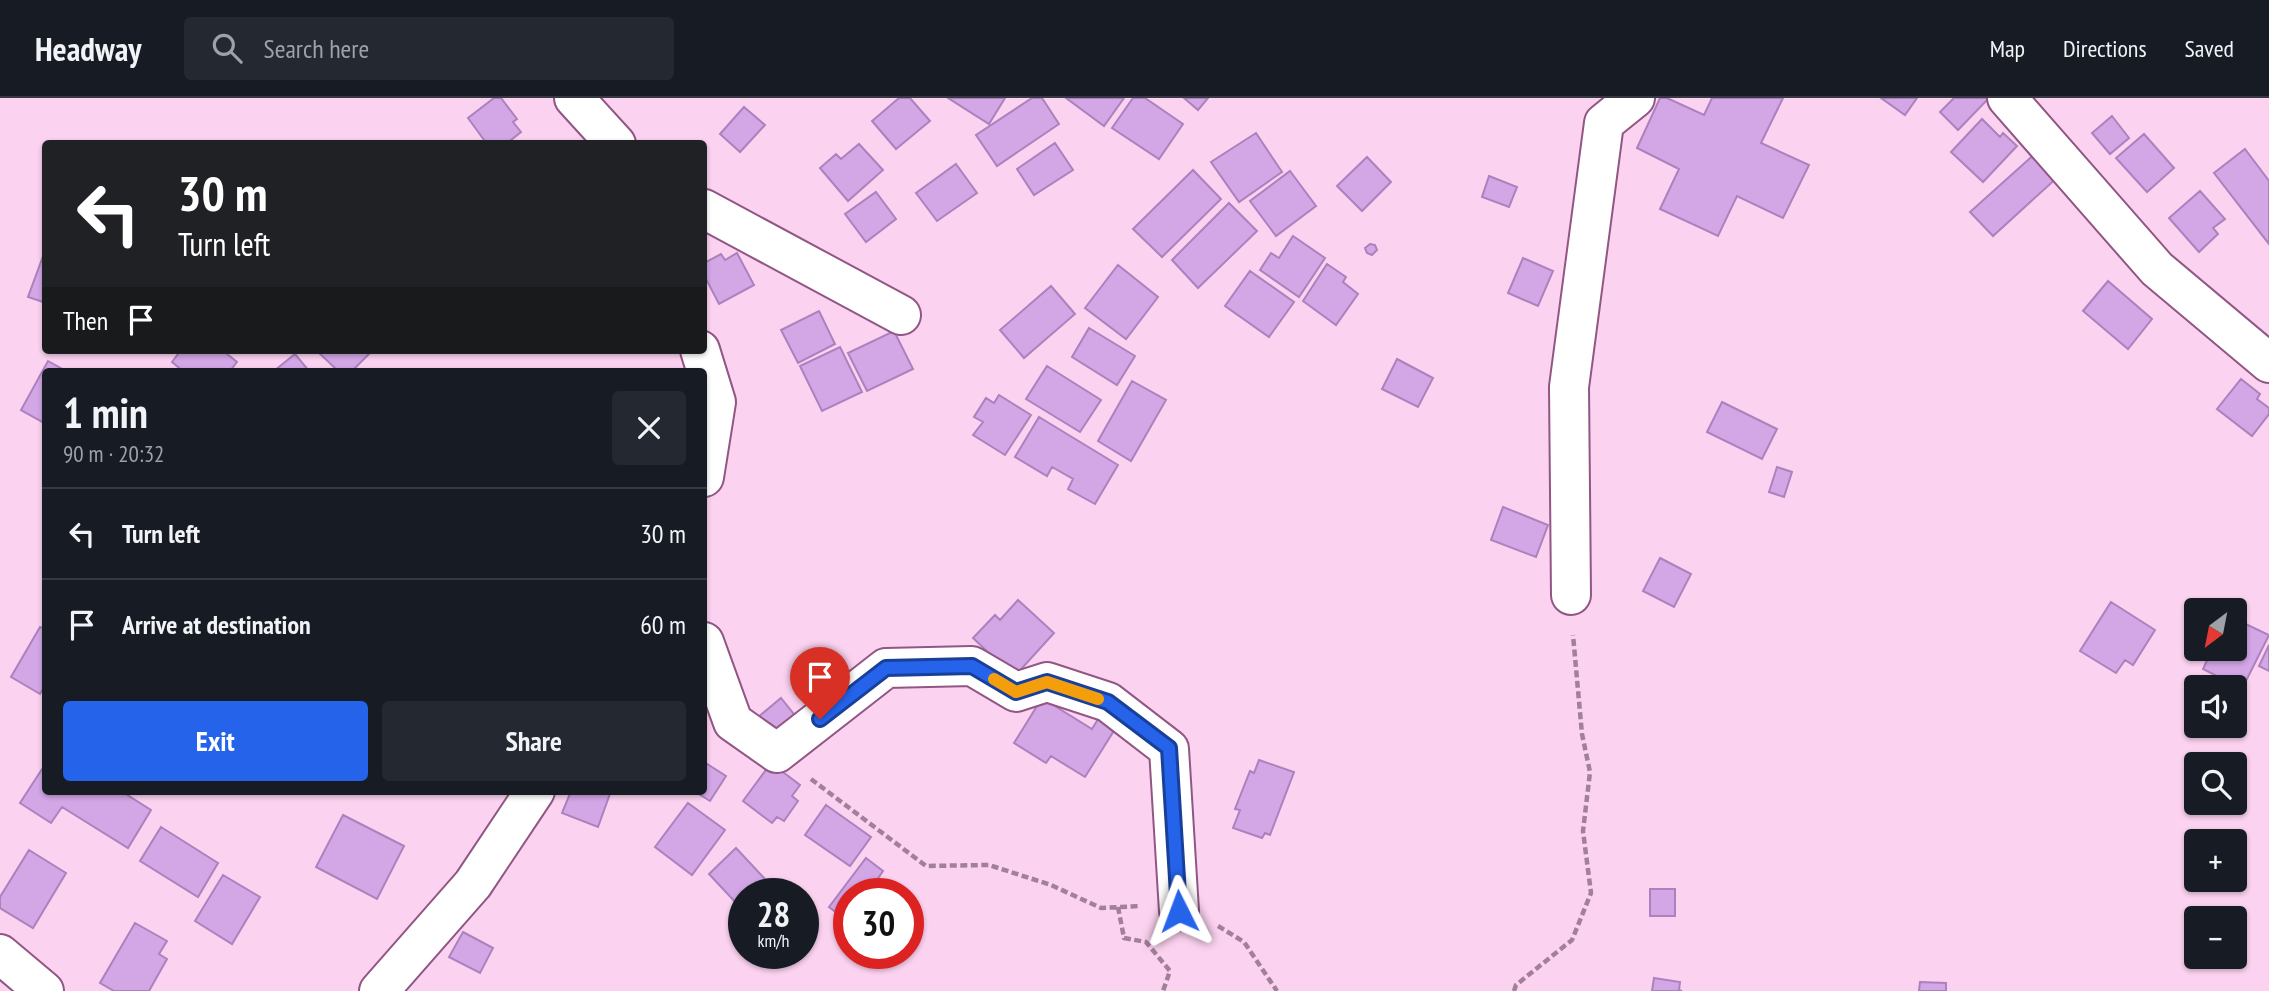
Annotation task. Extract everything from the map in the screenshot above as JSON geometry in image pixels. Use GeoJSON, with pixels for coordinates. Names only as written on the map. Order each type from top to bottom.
{"type":"FeatureCollection","features":[{"type":"Feature","properties":{"kind":"street"},"geometry":{"type":"LineString","coordinates":[[574,98],[612,140]]}},
{"type":"Feature","properties":{"kind":"street"},"geometry":{"type":"LineString","coordinates":[[1571,595],[1569,387],[1604,123],[1635,98]]}},
{"type":"Feature","properties":{"kind":"street"},"geometry":{"type":"LineString","coordinates":[[2007,98],[2157,269],[2269,363]]}},
{"type":"Feature","properties":{"kind":"street"},"geometry":{"type":"LineString","coordinates":[[707,211],[901,315]]}},
{"type":"Feature","properties":{"kind":"street"},"geometry":{"type":"LineString","coordinates":[[707,371],[716,402],[707,458]]}},
{"type":"Feature","properties":{"kind":"street"},"geometry":{"type":"LineString","coordinates":[[707,650],[733,722],[777,754],[886,668],[972,666],[1016,692],[1047,682],[1108,702],[1169,748],[1179,911]]}},
{"type":"Feature","properties":{"kind":"street"},"geometry":{"type":"LineString","coordinates":[[379,991],[473,884],[532,795]]}},
{"type":"Feature","properties":{"kind":"street"},"geometry":{"type":"LineString","coordinates":[[0,954],[44,991]]}},
{"type":"Feature","properties":{"kind":"path"},"geometry":{"type":"LineString","coordinates":[[1514,991],[1516,985],[1572,940],[1591,893],[1583,831],[1590,772],[1578,699],[1571,595]]}},
{"type":"Feature","properties":{"kind":"path"},"geometry":{"type":"LineString","coordinates":[[777,754],[926,866],[989,865],[1051,885],[1101,908],[1160,904],[1210,921],[1244,942],[1277,991]]}},
{"type":"Feature","properties":{"kind":"path"},"geometry":{"type":"LineString","coordinates":[[1118,907],[1124,938],[1146,942],[1170,971],[1163,991]]}},
{"type":"Feature","properties":{"kind":"building"},"geometry":{"type":"Polygon","coordinates":[[[494,98],[501,98],[517,119],[513,122],[521,132],[511,140],[484,140],[468,118],[494,98]]]}},
{"type":"Feature","properties":{"kind":"building"},"geometry":{"type":"Polygon","coordinates":[[[899,98],[910,98],[930,121],[896,149],[872,121],[899,98]]]}},
{"type":"Feature","properties":{"kind":"building"},"geometry":{"type":"Polygon","coordinates":[[[948,98],[1005,98],[989,124],[948,98]]]}},
{"type":"Feature","properties":{"kind":"building"},"geometry":{"type":"Polygon","coordinates":[[[1032,98],[1042,98],[1059,124],[997,166],[976,135],[1032,98]]]}},
{"type":"Feature","properties":{"kind":"building"},"geometry":{"type":"Polygon","coordinates":[[[1066,98],[1124,98],[1104,126],[1066,98]]]}},
{"type":"Feature","properties":{"kind":"building"},"geometry":{"type":"Polygon","coordinates":[[[1133,98],[1145,98],[1183,124],[1159,159],[1112,128],[1133,98]]]}},
{"type":"Feature","properties":{"kind":"building"},"geometry":{"type":"Polygon","coordinates":[[[1184,98],[1208,98],[1198,110],[1184,98]]]}},
{"type":"Feature","properties":{"kind":"building"},"geometry":{"type":"Polygon","coordinates":[[[1660,98],[1667,98],[1704,115],[1712,98],[1783,98],[1761,143],[1809,165],[1783,218],[1737,196],[1718,236],[1660,209],[1679,169],[1637,148],[1660,98]]]}},
{"type":"Feature","properties":{"kind":"building"},"geometry":{"type":"Polygon","coordinates":[[[1881,98],[1917,98],[1905,115],[1881,98]]]}},
{"type":"Feature","properties":{"kind":"building"},"geometry":{"type":"Polygon","coordinates":[[[1954,98],[1989,98],[1958,130],[1940,112],[1954,98]]]}},
{"type":"Feature","properties":{"kind":"building"},"geometry":{"type":"Polygon","coordinates":[[[744,107],[765,125],[740,152],[720,134],[744,107]]]}},
{"type":"Feature","properties":{"kind":"building"},"geometry":{"type":"Polygon","coordinates":[[[2112,116],[2129,138],[2110,154],[2092,133],[2112,116]]]}},
{"type":"Feature","properties":{"kind":"building"},"geometry":{"type":"Polygon","coordinates":[[[1982,119],[2000,137],[2003,133],[2017,146],[1983,182],[1951,152],[1982,119]]]}},
{"type":"Feature","properties":{"kind":"building"},"geometry":{"type":"Polygon","coordinates":[[[1256,133],[1282,172],[1239,202],[1211,162],[1256,133]]]}},
{"type":"Feature","properties":{"kind":"building"},"geometry":{"type":"Polygon","coordinates":[[[2144,134],[2174,168],[2147,192],[2116,158],[2144,134]]]}},
{"type":"Feature","properties":{"kind":"building"},"geometry":{"type":"Polygon","coordinates":[[[1055,143],[1073,170],[1034,195],[1017,169],[1055,143]]]}},
{"type":"Feature","properties":{"kind":"building"},"geometry":{"type":"Polygon","coordinates":[[[859,144],[883,170],[848,201],[820,168],[836,154],[841,159],[859,144]]]}},
{"type":"Feature","properties":{"kind":"building"},"geometry":{"type":"Polygon","coordinates":[[[2245,149],[2269,181],[2269,244],[2214,173],[2245,149]]]}},
{"type":"Feature","properties":{"kind":"building"},"geometry":{"type":"Polygon","coordinates":[[[2038,151],[2060,175],[1993,236],[1970,212],[2038,151]]]}},
{"type":"Feature","properties":{"kind":"building"},"geometry":{"type":"Polygon","coordinates":[[[1367,157],[1391,182],[1362,211],[1337,186],[1367,157]]]}},
{"type":"Feature","properties":{"kind":"building"},"geometry":{"type":"Polygon","coordinates":[[[956,164],[977,193],[937,221],[916,193],[956,164]]]}},
{"type":"Feature","properties":{"kind":"building"},"geometry":{"type":"Polygon","coordinates":[[[1193,170],[1221,199],[1162,257],[1133,229],[1193,170]]]}},
{"type":"Feature","properties":{"kind":"building"},"geometry":{"type":"Polygon","coordinates":[[[1290,171],[1316,206],[1276,236],[1250,201],[1290,171]]]}},
{"type":"Feature","properties":{"kind":"building"},"geometry":{"type":"Polygon","coordinates":[[[1489,176],[1517,187],[1509,207],[1482,197],[1489,176]]]}},
{"type":"Feature","properties":{"kind":"building"},"geometry":{"type":"Polygon","coordinates":[[[2200,191],[2225,219],[2213,228],[2218,234],[2199,252],[2169,218],[2200,191]]]}},
{"type":"Feature","properties":{"kind":"building"},"geometry":{"type":"Polygon","coordinates":[[[876,192],[896,219],[866,242],[845,214],[876,192]]]}},
{"type":"Feature","properties":{"kind":"building"},"geometry":{"type":"Polygon","coordinates":[[[1229,203],[1257,231],[1198,288],[1172,260],[1229,203]]]}},
{"type":"Feature","properties":{"kind":"building"},"geometry":{"type":"Polygon","coordinates":[[[1293,236],[1325,258],[1299,297],[1260,270],[1271,253],[1279,258],[1293,236]]]}},
{"type":"Feature","properties":{"kind":"building"},"geometry":{"type":"Polygon","coordinates":[[[1370,244],[1375,245],[1377,250],[1372,255],[1367,253],[1365,248],[1370,244]]]}},
{"type":"Feature","properties":{"kind":"building"},"geometry":{"type":"Polygon","coordinates":[[[737,253],[754,285],[719,304],[707,281],[707,261],[721,254],[725,260],[737,253]]]}},
{"type":"Feature","properties":{"kind":"building"},"geometry":{"type":"Polygon","coordinates":[[[1523,258],[1553,271],[1538,306],[1508,293],[1523,258]]]}},
{"type":"Feature","properties":{"kind":"building"},"geometry":{"type":"Polygon","coordinates":[[[42,259],[42,302],[28,297],[42,259]]]}},
{"type":"Feature","properties":{"kind":"building"},"geometry":{"type":"Polygon","coordinates":[[[1327,264],[1346,277],[1343,282],[1358,294],[1336,325],[1303,301],[1327,264]]]}},
{"type":"Feature","properties":{"kind":"building"},"geometry":{"type":"Polygon","coordinates":[[[1118,265],[1158,297],[1126,339],[1085,308],[1118,265]]]}},
{"type":"Feature","properties":{"kind":"building"},"geometry":{"type":"Polygon","coordinates":[[[1250,271],[1294,302],[1269,337],[1225,306],[1250,271]]]}},
{"type":"Feature","properties":{"kind":"building"},"geometry":{"type":"Polygon","coordinates":[[[2108,281],[2152,319],[2128,349],[2083,311],[2108,281]]]}},
{"type":"Feature","properties":{"kind":"building"},"geometry":{"type":"Polygon","coordinates":[[[1051,286],[1075,314],[1024,358],[1000,330],[1051,286]]]}},
{"type":"Feature","properties":{"kind":"building"},"geometry":{"type":"Polygon","coordinates":[[[819,311],[835,344],[798,363],[781,330],[819,311]]]}},
{"type":"Feature","properties":{"kind":"building"},"geometry":{"type":"Polygon","coordinates":[[[1089,328],[1135,356],[1117,385],[1072,357],[1089,328]]]}},
{"type":"Feature","properties":{"kind":"building"},"geometry":{"type":"Polygon","coordinates":[[[894,331],[913,369],[867,391],[848,353],[894,331]]]}},
{"type":"Feature","properties":{"kind":"building"},"geometry":{"type":"Polygon","coordinates":[[[840,347],[862,392],[822,411],[800,366],[840,347]]]}},
{"type":"Feature","properties":{"kind":"building"},"geometry":{"type":"Polygon","coordinates":[[[178,354],[227,354],[237,362],[232,368],[179,368],[172,362],[178,354]]]}},
{"type":"Feature","properties":{"kind":"building"},"geometry":{"type":"Polygon","coordinates":[[[295,354],[307,368],[278,368],[295,354]]]}},
{"type":"Feature","properties":{"kind":"building"},"geometry":{"type":"Polygon","coordinates":[[[320,354],[369,354],[355,368],[335,368],[320,354]]]}},
{"type":"Feature","properties":{"kind":"building"},"geometry":{"type":"Polygon","coordinates":[[[1397,359],[1433,378],[1418,407],[1382,389],[1397,359]]]}},
{"type":"Feature","properties":{"kind":"building"},"geometry":{"type":"Polygon","coordinates":[[[48,361],[61,368],[44,368],[48,361]]]}},
{"type":"Feature","properties":{"kind":"building"},"geometry":{"type":"Polygon","coordinates":[[[1047,366],[1101,400],[1080,432],[1026,399],[1047,366]]]}},
{"type":"Feature","properties":{"kind":"building"},"geometry":{"type":"Polygon","coordinates":[[[42,372],[42,422],[21,410],[42,372]]]}},
{"type":"Feature","properties":{"kind":"building"},"geometry":{"type":"Polygon","coordinates":[[[2241,379],[2260,394],[2257,399],[2269,408],[2269,414],[2252,436],[2217,409],[2241,379]]]}},
{"type":"Feature","properties":{"kind":"building"},"geometry":{"type":"Polygon","coordinates":[[[1132,381],[1166,400],[1131,461],[1098,441],[1132,381]]]}},
{"type":"Feature","properties":{"kind":"building"},"geometry":{"type":"Polygon","coordinates":[[[999,395],[1031,415],[1005,455],[973,435],[983,422],[974,417],[986,398],[994,403],[999,395]]]}},
{"type":"Feature","properties":{"kind":"building"},"geometry":{"type":"Polygon","coordinates":[[[1722,402],[1777,429],[1762,459],[1707,432],[1722,402]]]}},
{"type":"Feature","properties":{"kind":"building"},"geometry":{"type":"Polygon","coordinates":[[[1039,417],[1118,465],[1095,504],[1068,489],[1073,479],[1052,467],[1047,476],[1015,457],[1039,417]]]}},
{"type":"Feature","properties":{"kind":"building"},"geometry":{"type":"Polygon","coordinates":[[[1777,467],[1792,472],[1784,497],[1769,492],[1777,467]]]}},
{"type":"Feature","properties":{"kind":"building"},"geometry":{"type":"Polygon","coordinates":[[[1503,507],[1548,525],[1536,557],[1491,540],[1503,507]]]}},
{"type":"Feature","properties":{"kind":"building"},"geometry":{"type":"Polygon","coordinates":[[[1660,558],[1691,574],[1674,607],[1643,591],[1660,558]]]}},
{"type":"Feature","properties":{"kind":"building"},"geometry":{"type":"Polygon","coordinates":[[[1018,600],[1054,633],[1014,677],[973,638],[995,615],[1000,620],[1018,600]]]}},
{"type":"Feature","properties":{"kind":"building"},"geometry":{"type":"Polygon","coordinates":[[[2111,602],[2155,630],[2133,665],[2125,660],[2116,673],[2080,651],[2111,602]]]}},
{"type":"Feature","properties":{"kind":"building"},"geometry":{"type":"Polygon","coordinates":[[[2247,625],[2269,635],[2247,679],[2247,675],[2215,675],[2203,669],[2206,662],[2247,662],[2247,625]]]}},
{"type":"Feature","properties":{"kind":"building"},"geometry":{"type":"Polygon","coordinates":[[[40,627],[42,628],[40,694],[11,677],[40,627]]]}},
{"type":"Feature","properties":{"kind":"building"},"geometry":{"type":"Polygon","coordinates":[[[2269,645],[2269,671],[2259,666],[2269,645]]]}},
{"type":"Feature","properties":{"kind":"building"},"geometry":{"type":"Polygon","coordinates":[[[781,698],[797,718],[774,738],[757,718],[781,698]]]}},
{"type":"Feature","properties":{"kind":"building"},"geometry":{"type":"Polygon","coordinates":[[[1042,698],[1092,729],[1098,719],[1115,729],[1085,777],[1051,756],[1046,763],[1014,743],[1042,698]]]}},
{"type":"Feature","properties":{"kind":"building"},"geometry":{"type":"Polygon","coordinates":[[[1259,760],[1294,772],[1270,835],[1265,833],[1262,838],[1233,828],[1240,810],[1235,809],[1250,771],[1254,773],[1259,760]]]}},
{"type":"Feature","properties":{"kind":"building"},"geometry":{"type":"Polygon","coordinates":[[[771,763],[800,785],[792,796],[798,801],[784,821],[777,817],[772,823],[743,801],[771,763]]]}},
{"type":"Feature","properties":{"kind":"building"},"geometry":{"type":"Polygon","coordinates":[[[707,764],[726,776],[710,801],[700,795],[707,795],[707,764]]]}},
{"type":"Feature","properties":{"kind":"building"},"geometry":{"type":"Polygon","coordinates":[[[42,769],[42,795],[127,795],[151,810],[128,848],[62,807],[51,823],[20,803],[42,769]]]}},
{"type":"Feature","properties":{"kind":"building"},"geometry":{"type":"Polygon","coordinates":[[[569,795],[610,795],[598,827],[562,813],[569,795]]]}},
{"type":"Feature","properties":{"kind":"building"},"geometry":{"type":"Polygon","coordinates":[[[688,803],[725,830],[692,875],[655,847],[688,803]]]}},
{"type":"Feature","properties":{"kind":"building"},"geometry":{"type":"Polygon","coordinates":[[[826,805],[871,837],[850,866],[805,835],[826,805]]]}},
{"type":"Feature","properties":{"kind":"building"},"geometry":{"type":"Polygon","coordinates":[[[343,815],[404,846],[377,899],[316,867],[343,815]]]}},
{"type":"Feature","properties":{"kind":"building"},"geometry":{"type":"Polygon","coordinates":[[[161,827],[218,863],[198,897],[140,861],[161,827]]]}},
{"type":"Feature","properties":{"kind":"building"},"geometry":{"type":"Polygon","coordinates":[[[736,848],[764,878],[728,878],[728,894],[709,874],[736,848]]]}},
{"type":"Feature","properties":{"kind":"building"},"geometry":{"type":"Polygon","coordinates":[[[29,850],[66,873],[33,928],[0,908],[0,897],[29,850]]]}},
{"type":"Feature","properties":{"kind":"building"},"geometry":{"type":"Polygon","coordinates":[[[866,858],[883,871],[878,878],[851,878],[866,858]]]}},
{"type":"Feature","properties":{"kind":"building"},"geometry":{"type":"Polygon","coordinates":[[[223,875],[260,897],[232,944],[195,921],[223,875]]]}},
{"type":"Feature","properties":{"kind":"building"},"geometry":{"type":"Polygon","coordinates":[[[1650,889],[1675,889],[1675,916],[1650,916],[1650,889]]]}},
{"type":"Feature","properties":{"kind":"building"},"geometry":{"type":"Polygon","coordinates":[[[135,923],[167,941],[159,954],[167,959],[149,991],[114,991],[100,983],[135,923]]]}},
{"type":"Feature","properties":{"kind":"building"},"geometry":{"type":"Polygon","coordinates":[[[463,932],[493,948],[480,973],[449,957],[463,932]]]}},
{"type":"Feature","properties":{"kind":"building"},"geometry":{"type":"Polygon","coordinates":[[[1654,978],[1680,982],[1679,990],[1682,991],[1652,991],[1654,978]]]}},
{"type":"Feature","properties":{"kind":"building"},"geometry":{"type":"Polygon","coordinates":[[[1920,982],[1946,983],[1946,991],[1919,991],[1920,982]]]}},
{"type":"Feature","properties":{"kind":"slow traffic"},"geometry":{"type":"LineString","coordinates":[[994,679],[1016,692],[1047,682],[1098,699]]}},
{"type":"Feature","properties":{"kind":"route"},"geometry":{"type":"LineString","coordinates":[[820,719],[886,668],[972,666],[1016,692],[1047,682],[1108,702],[1169,748],[1179,911]]}}]}
